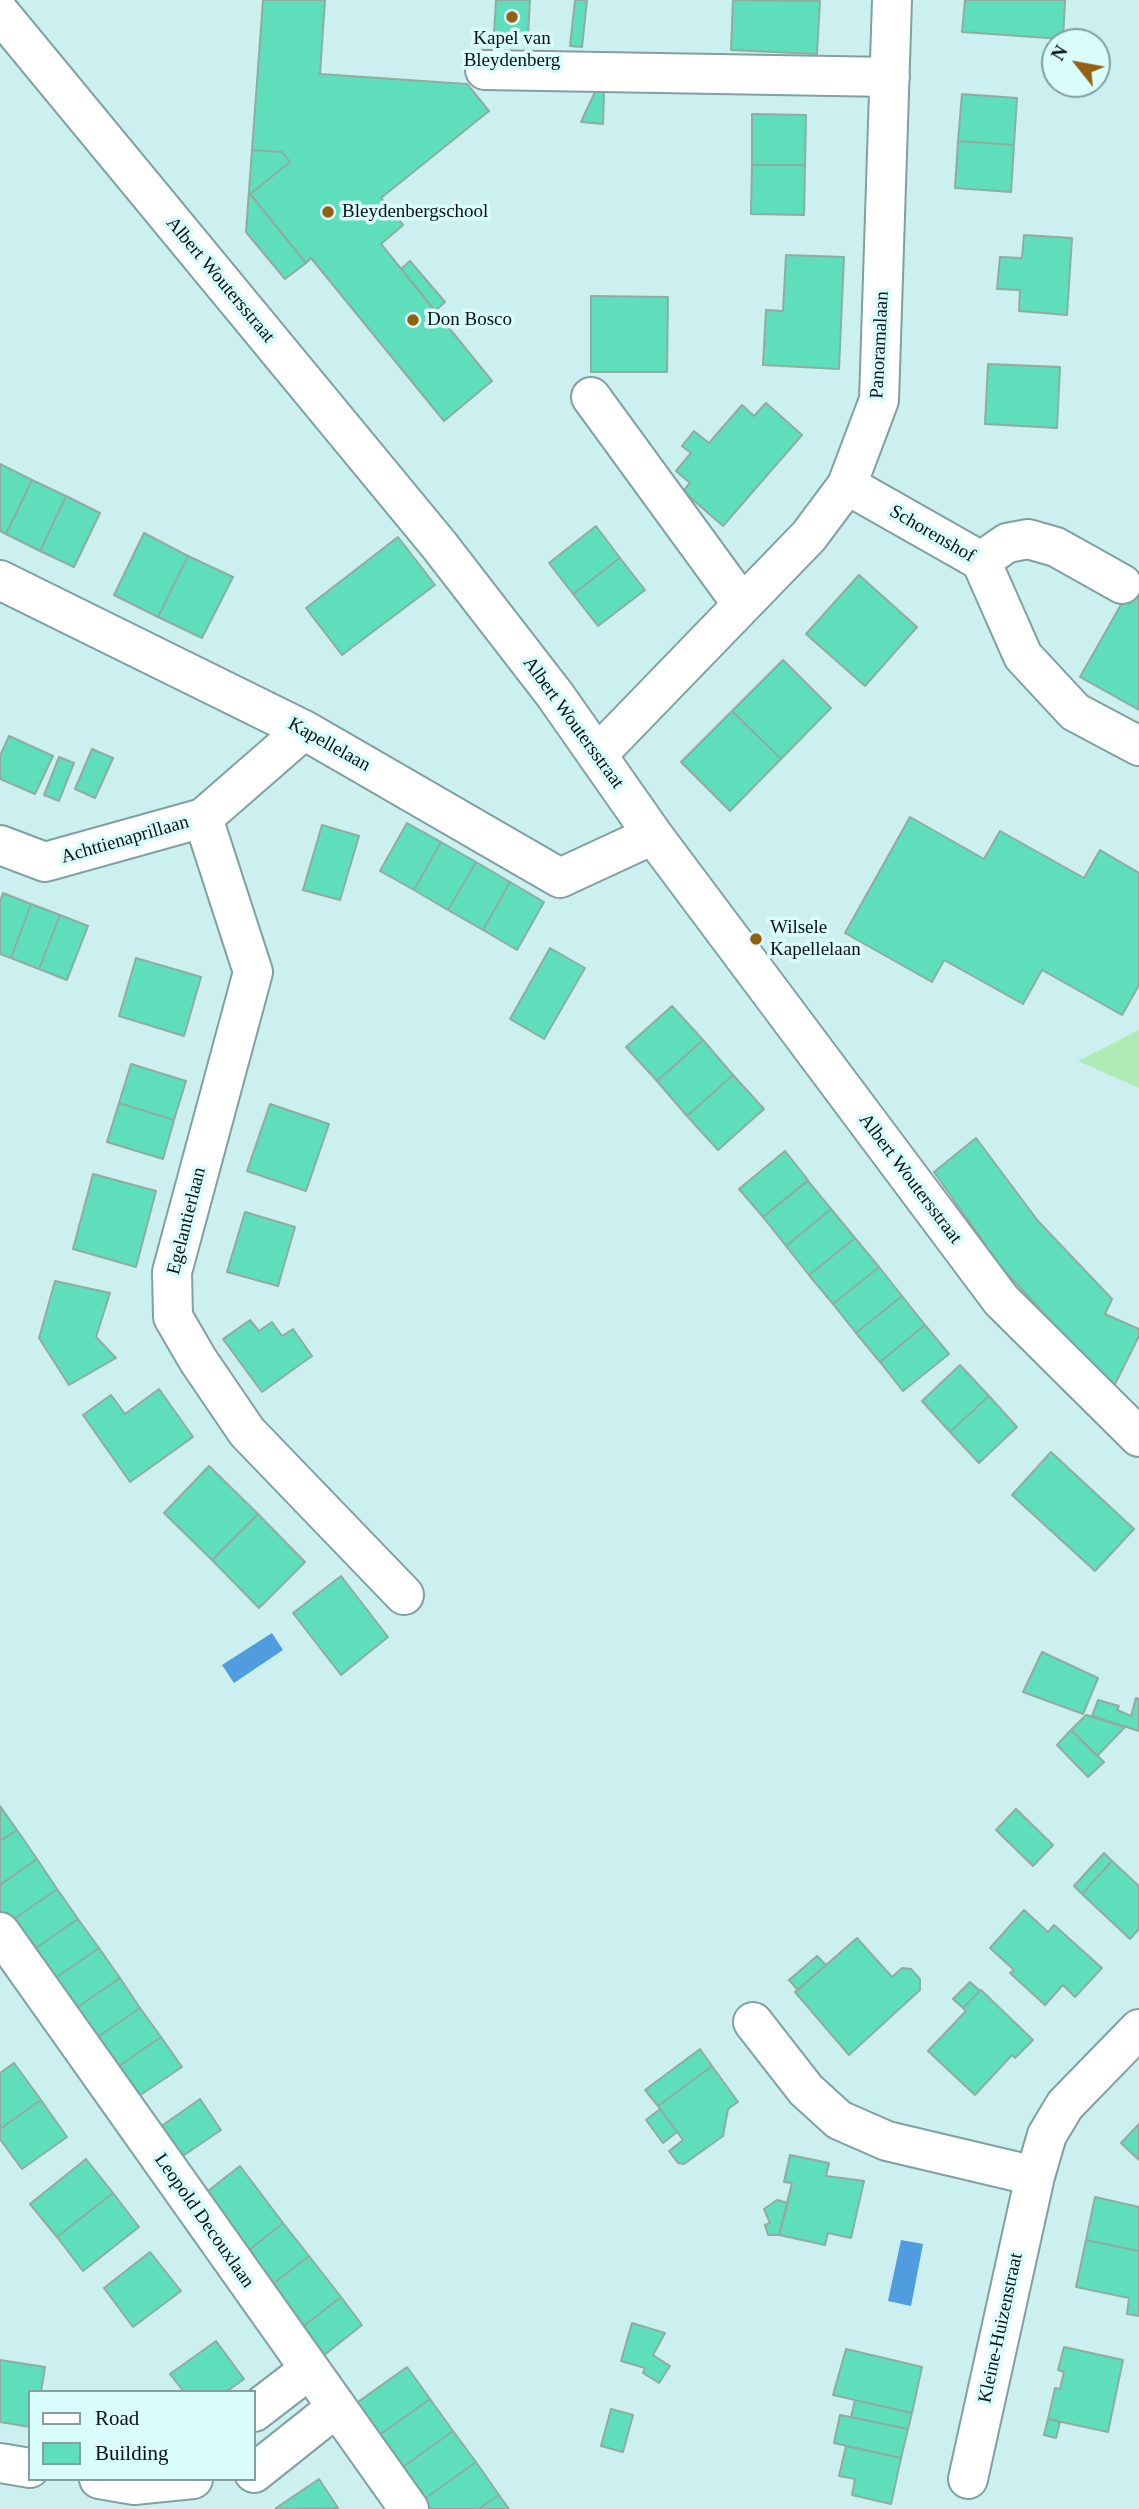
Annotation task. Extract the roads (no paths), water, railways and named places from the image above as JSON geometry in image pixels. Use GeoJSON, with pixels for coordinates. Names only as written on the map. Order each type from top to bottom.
{"type":"FeatureCollection","features":[{"type":"Feature","properties":{"kind":"street","name":"Panoramalaan"},"geometry":{"type":"LineString","coordinates":[[597,755],[808,536],[847,485],[879,400],[892,0]]}},
{"type":"Feature","properties":{"kind":"street","name":"Albert Woutersstraat"},"geometry":{"type":"LineString","coordinates":[[0,13],[439,544],[1001,1300],[1139,1437]]}},
{"type":"Feature","properties":{"kind":"street"},"geometry":{"type":"LineString","coordinates":[[485,70],[890,77]]}},
{"type":"Feature","properties":{"kind":"street"},"geometry":{"type":"LineString","coordinates":[[590,397],[743,604]]}},
{"type":"Feature","properties":{"kind":"street","name":"Schorenshof"},"geometry":{"type":"LineString","coordinates":[[847,485],[981,561],[1023,656],[1075,712],[1139,746]]}},
{"type":"Feature","properties":{"kind":"street"},"geometry":{"type":"LineString","coordinates":[[981,561],[1007,542],[1028,539],[1056,547],[1122,584]]}},
{"type":"Feature","properties":{"kind":"street","name":"Kapellelaan"},"geometry":{"type":"LineString","coordinates":[[0,580],[304,730],[560,878],[653,835]]}},
{"type":"Feature","properties":{"kind":"street","name":"Achttienaprillaan"},"geometry":{"type":"LineString","coordinates":[[0,845],[45,862],[203,818],[304,730]]}},
{"type":"Feature","properties":{"kind":"street","name":"Egelantierlaan"},"geometry":{"type":"LineString","coordinates":[[203,818],[253,972],[172,1272],[173,1317],[198,1360],[247,1432],[404,1595]]}},
{"type":"Feature","properties":{"kind":"street","name":"Leopold Decouxlaan"},"geometry":{"type":"LineString","coordinates":[[0,1932],[409,2509]]}},
{"type":"Feature","properties":{"kind":"street"},"geometry":{"type":"LineString","coordinates":[[753,2022],[806,2090],[821,2106],[849,2126],[887,2141],[1035,2176]]}},
{"type":"Feature","properties":{"kind":"street","name":"Kleine-Huizenstraat"},"geometry":{"type":"LineString","coordinates":[[968,2479],[1035,2176],[1047,2135],[1065,2105],[1139,2029]]}},
{"type":"Feature","properties":{"kind":"street"},"geometry":{"type":"LineString","coordinates":[[256,2410],[310,2369]]}},
{"type":"Feature","properties":{"kind":"street"},"geometry":{"type":"LineString","coordinates":[[256,2471],[337,2407]]}},
{"type":"Feature","properties":{"kind":"street"},"geometry":{"type":"LineString","coordinates":[[0,2463],[28,2468]]}},
{"type":"Feature","properties":{"kind":"street"},"geometry":{"type":"LineString","coordinates":[[111,2481],[134,2485],[173,2481]]}},
{"type":"Feature","properties":{"kind":"water"},"geometry":{"type":"Polygon","coordinates":[[[272,1633],[283,1650],[234,1683],[222,1665],[272,1633]]]}},
{"type":"Feature","properties":{"kind":"water"},"geometry":{"type":"Polygon","coordinates":[[[901,2240],[923,2244],[911,2306],[888,2301],[901,2240]]]}},
{"type":"Feature","properties":{"kind":"place","name":"Kapel van Bleydenberg"},"geometry":{"type":"Point","coordinates":[512,17]}},
{"type":"Feature","properties":{"kind":"place","name":"Bleydenbergschool"},"geometry":{"type":"Point","coordinates":[328,212]}},
{"type":"Feature","properties":{"kind":"place","name":"Don Bosco"},"geometry":{"type":"Point","coordinates":[413,320]}},
{"type":"Feature","properties":{"kind":"place","name":"Wilsele Kapellelaan"},"geometry":{"type":"Point","coordinates":[756,939]}}]}
